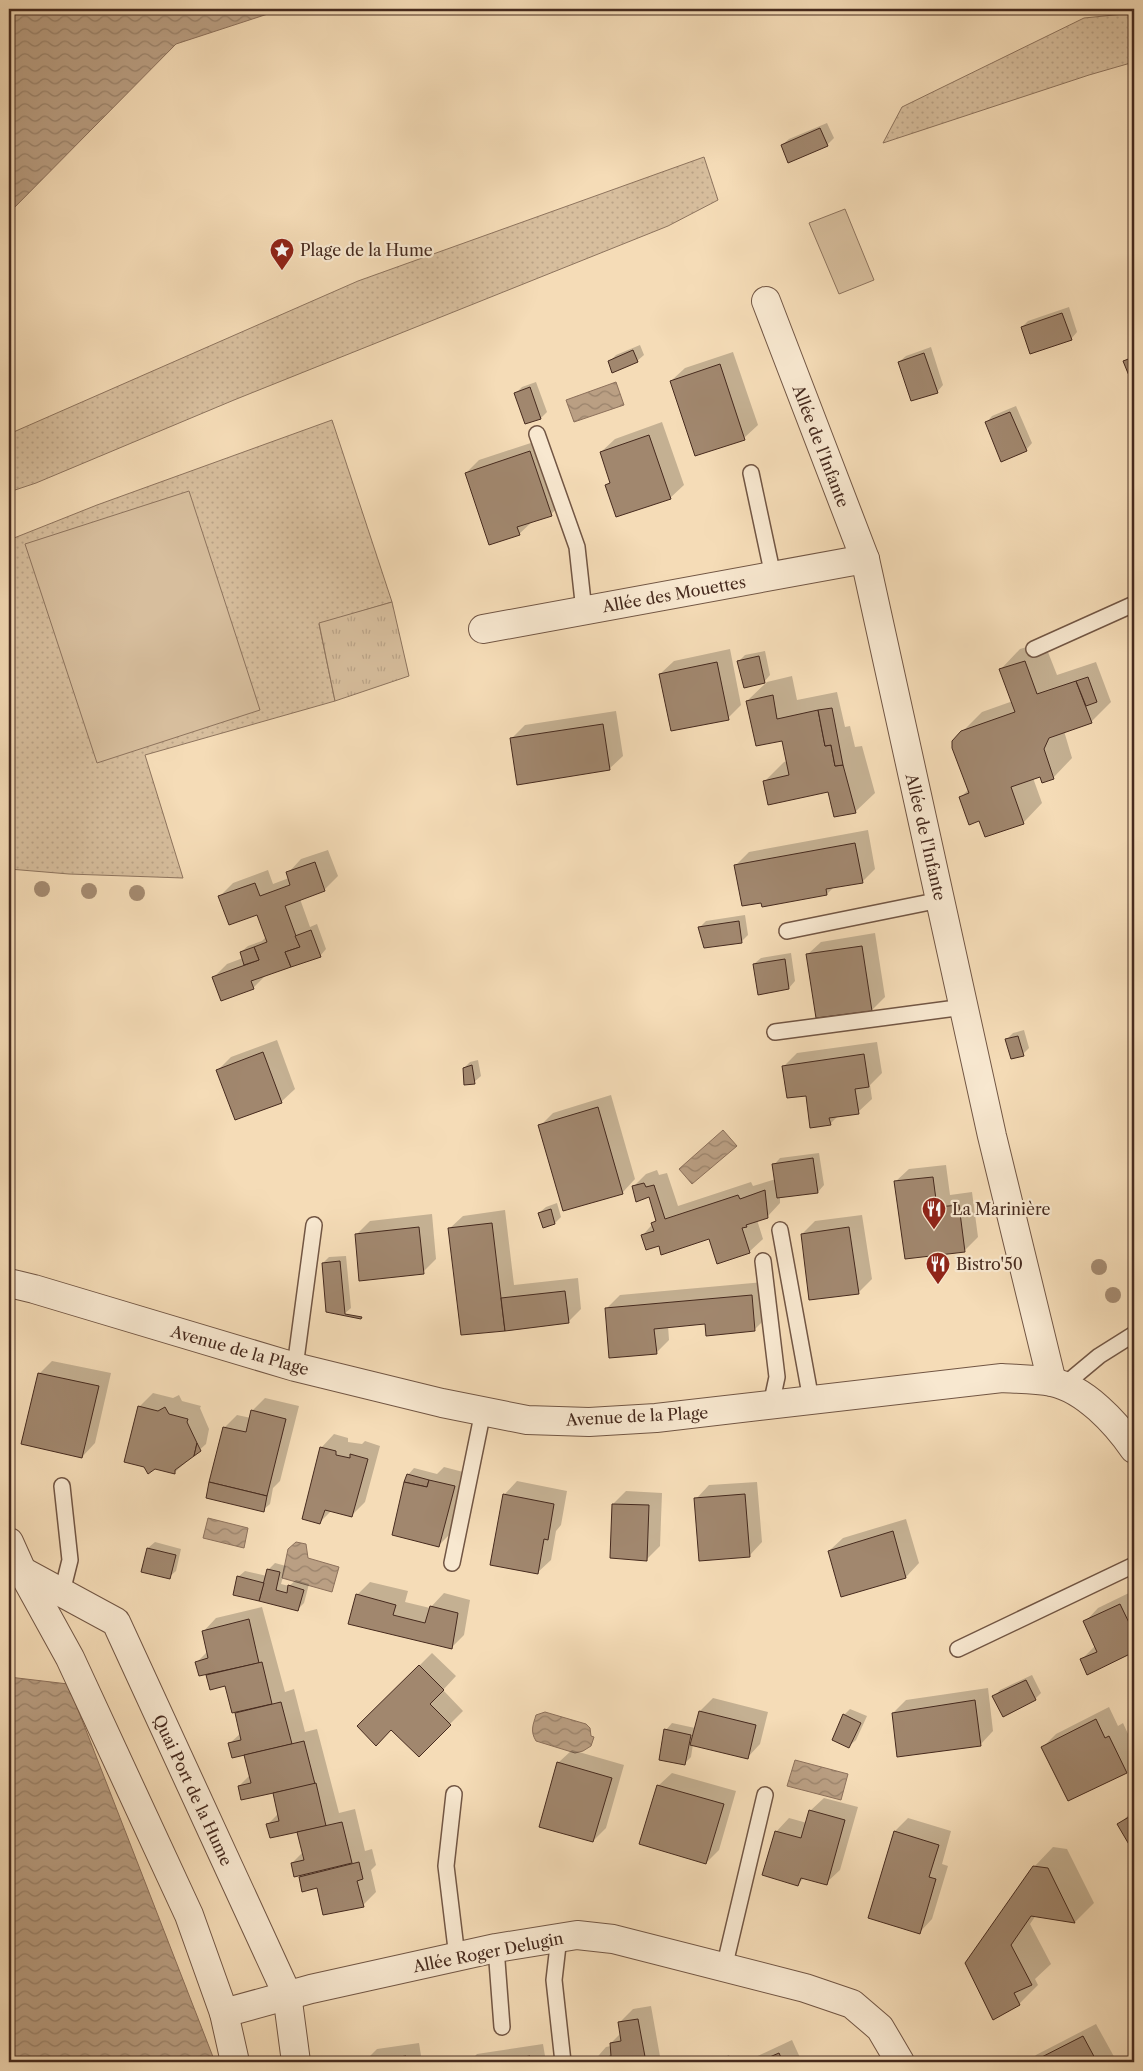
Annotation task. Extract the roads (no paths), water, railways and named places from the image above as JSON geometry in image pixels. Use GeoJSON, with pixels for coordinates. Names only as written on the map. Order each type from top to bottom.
{"type":"FeatureCollection","features":[{"type":"Feature","properties":{"kind":"street","name":"Allée de l'Infante"},"geometry":{"type":"LineString","coordinates":[[766,301],[864,559],[992,1136],[1058,1384]]}},
{"type":"Feature","properties":{"kind":"street","name":"Allée des Mouettes"},"geometry":{"type":"LineString","coordinates":[[483,629],[864,559]]}},
{"type":"Feature","properties":{"kind":"street","name":"Avenue de la Plage"},"geometry":{"type":"LineString","coordinates":[[9,1283],[295,1367],[442,1403],[527,1420],[589,1422],[656,1418],[1002,1378],[1058,1384],[1078,1392],[1104,1415],[1134,1450]]}},
{"type":"Feature","properties":{"kind":"street"},"geometry":{"type":"LineString","coordinates":[[9,1542],[22,1571],[70,1658],[189,1915],[224,2013],[235,2062]]}},
{"type":"Feature","properties":{"kind":"street","name":"Quai Port de la Hume"},"geometry":{"type":"LineString","coordinates":[[22,1571],[116,1622],[287,1994],[296,2062]]}},
{"type":"Feature","properties":{"kind":"street","name":"Allée Roger Delugin"},"geometry":{"type":"LineString","coordinates":[[224,2013],[287,1994],[496,1948],[577,1935],[613,1939],[805,1988],[852,2004],[880,2028],[900,2062]]}},
{"type":"Feature","properties":{"kind":"lane"},"geometry":{"type":"LineString","coordinates":[[536,434],[577,547],[584,611]]}},
{"type":"Feature","properties":{"kind":"lane"},"geometry":{"type":"LineString","coordinates":[[751,473],[773,576]]}},
{"type":"Feature","properties":{"kind":"lane"},"geometry":{"type":"LineString","coordinates":[[1034,649],[1134,604]]}},
{"type":"Feature","properties":{"kind":"lane"},"geometry":{"type":"LineString","coordinates":[[787,930],[940,900]]}},
{"type":"Feature","properties":{"kind":"lane"},"geometry":{"type":"LineString","coordinates":[[775,1032],[964,1007]]}},
{"type":"Feature","properties":{"kind":"lane"},"geometry":{"type":"LineString","coordinates":[[295,1367],[314,1225]]}},
{"type":"Feature","properties":{"kind":"lane"},"geometry":{"type":"LineString","coordinates":[[780,1230],[811,1400]]}},
{"type":"Feature","properties":{"kind":"lane"},"geometry":{"type":"LineString","coordinates":[[764,1261],[777,1377],[771,1405]]}},
{"type":"Feature","properties":{"kind":"lane"},"geometry":{"type":"LineString","coordinates":[[1058,1384],[1134,1334]]}},
{"type":"Feature","properties":{"kind":"lane"},"geometry":{"type":"LineString","coordinates":[[452,1563],[482,1411]]}},
{"type":"Feature","properties":{"kind":"lane"},"geometry":{"type":"LineString","coordinates":[[62,1486],[70,1560],[62,1592]]}},
{"type":"Feature","properties":{"kind":"lane"},"geometry":{"type":"LineString","coordinates":[[958,1649],[1134,1565]]}},
{"type":"Feature","properties":{"kind":"lane"},"geometry":{"type":"LineString","coordinates":[[454,1794],[446,1866],[457,1957]]}},
{"type":"Feature","properties":{"kind":"lane"},"geometry":{"type":"LineString","coordinates":[[724,1968],[765,1795]]}},
{"type":"Feature","properties":{"kind":"lane"},"geometry":{"type":"LineString","coordinates":[[559,1937],[554,1980],[563,2062]]}},
{"type":"Feature","properties":{"kind":"lane"},"geometry":{"type":"LineString","coordinates":[[496,1948],[502,2027]]}},
{"type":"Feature","properties":{"kind":"water"},"geometry":{"type":"Polygon","coordinates":[[[9,9],[283,9],[176,44],[9,213],[9,9]]]}},
{"type":"Feature","properties":{"kind":"water"},"geometry":{"type":"Polygon","coordinates":[[[616,382],[624,405],[574,422],[566,400],[616,382]]]}},
{"type":"Feature","properties":{"kind":"water"},"geometry":{"type":"Polygon","coordinates":[[[723,1130],[737,1146],[692,1184],[679,1169],[723,1130]]]}},
{"type":"Feature","properties":{"kind":"water"},"geometry":{"type":"Polygon","coordinates":[[[208,1518],[248,1528],[244,1548],[203,1538],[208,1518]]]}},
{"type":"Feature","properties":{"kind":"water"},"geometry":{"type":"Polygon","coordinates":[[[296,1542],[306,1544],[308,1558],[339,1567],[332,1592],[282,1578],[288,1549],[296,1542]]]}},
{"type":"Feature","properties":{"kind":"water"},"geometry":{"type":"Polygon","coordinates":[[[9,1677],[68,1684],[215,2062],[9,2062],[9,1677]]]}},
{"type":"Feature","properties":{"kind":"water"},"geometry":{"type":"Polygon","coordinates":[[[545,1712],[586,1724],[590,1728],[591,1736],[594,1737],[591,1746],[575,1753],[536,1741],[533,1725],[536,1715],[545,1712]]]}},
{"type":"Feature","properties":{"kind":"water"},"geometry":{"type":"Polygon","coordinates":[[[795,1760],[848,1774],[841,1800],[787,1786],[795,1760]]]}},
{"type":"Feature","properties":{"kind":"place","name":"Plage de la Hume"},"geometry":{"type":"Point","coordinates":[282,271]}},
{"type":"Feature","properties":{"kind":"place","name":"La Marinière"},"geometry":{"type":"Point","coordinates":[934,1230]}},
{"type":"Feature","properties":{"kind":"place","name":"Bistro'50"},"geometry":{"type":"Point","coordinates":[938,1285]}}]}
